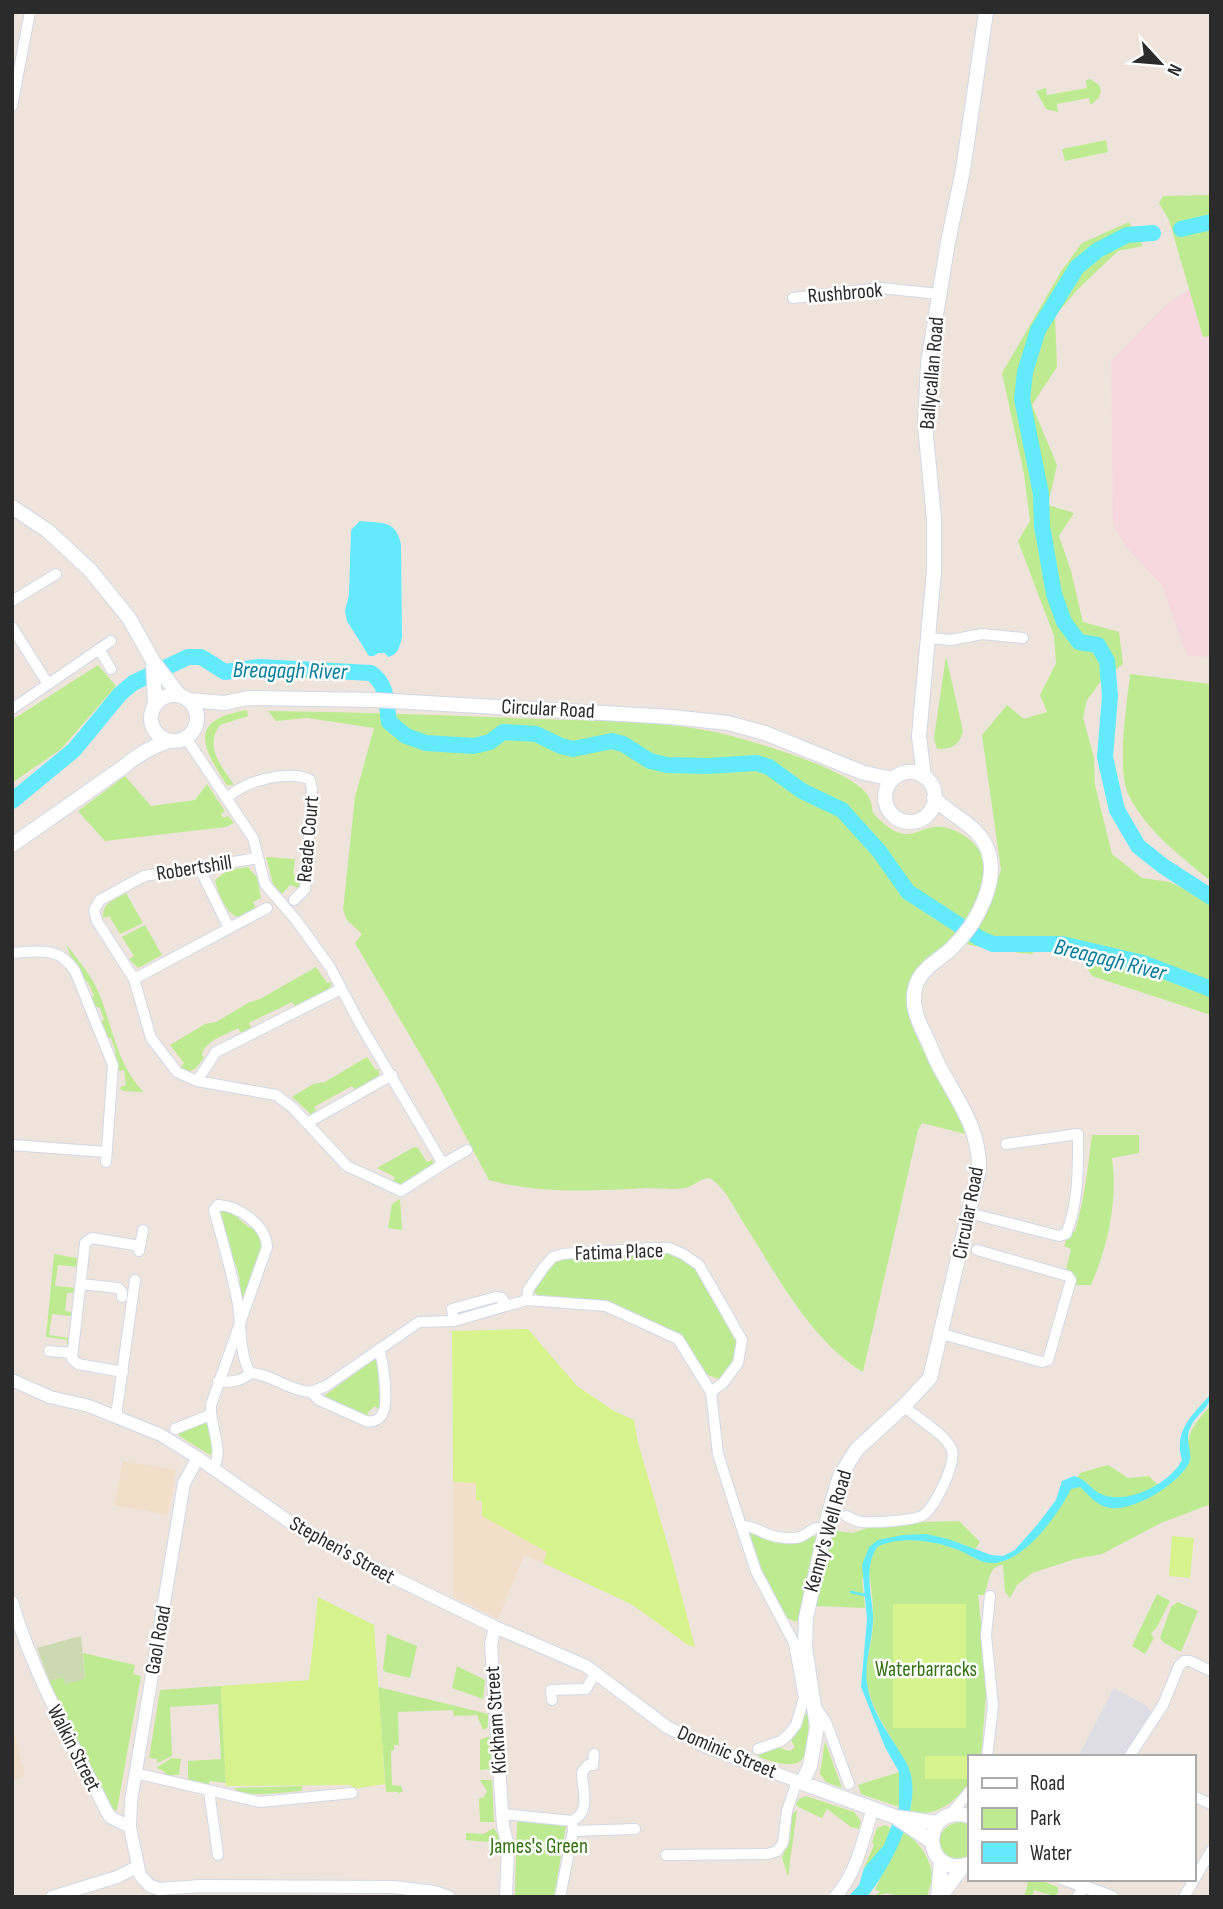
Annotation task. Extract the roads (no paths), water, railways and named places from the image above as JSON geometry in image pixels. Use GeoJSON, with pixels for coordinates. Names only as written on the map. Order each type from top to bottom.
{"type":"FeatureCollection","features":[{"type":"Feature","properties":{"kind":"main road","name":"Ballycallan Road"},"geometry":{"type":"LineString","coordinates":[[923,777],[919,736],[934,571],[934,519],[925,425],[928,363],[964,168],[986,12]]}},
{"type":"Feature","properties":{"kind":"main road"},"geometry":{"type":"LineString","coordinates":[[12,507],[48,531],[90,570],[129,618],[154,664],[197,714],[196,726]]}},
{"type":"Feature","properties":{"kind":"main road"},"geometry":{"type":"LineString","coordinates":[[137,755],[147,737],[151,721],[155,698],[154,664]]}},
{"type":"Feature","properties":{"kind":"main road"},"geometry":{"type":"LineString","coordinates":[[155,698],[180,693]]}},
{"type":"Feature","properties":{"kind":"main road","name":"Circular Road"},"geometry":{"type":"LineString","coordinates":[[180,693],[224,703],[248,698],[375,700],[672,717],[728,723],[796,744],[864,773],[893,779]]}},
{"type":"Feature","properties":{"kind":"main road"},"geometry":{"type":"LineString","coordinates":[[12,845],[137,755],[154,746],[186,738],[224,703]]}},
{"type":"Feature","properties":{"kind":"main road"},"geometry":{"type":"LineString","coordinates":[[151,721],[159,736],[169,741]]}},
{"type":"Feature","properties":{"kind":"main road","name":"Ballycallan Road"},"geometry":{"type":"LineString","coordinates":[[908,773],[919,736]]}},
{"type":"Feature","properties":{"kind":"main road"},"geometry":{"type":"LineString","coordinates":[[864,773],[893,815],[900,820],[916,821],[932,816],[942,817],[973,828]]}},
{"type":"Feature","properties":{"kind":"main road"},"geometry":{"type":"LineString","coordinates":[[885,801],[888,785],[893,779],[908,773],[923,777]]}},
{"type":"Feature","properties":{"kind":"main road","name":"Circular Road"},"geometry":{"type":"LineString","coordinates":[[923,777],[945,810],[973,828],[986,845],[992,874],[975,916],[959,939],[923,971],[914,990],[919,1023],[977,1139],[979,1169],[934,1366],[923,1387]]}},
{"type":"Feature","properties":{"kind":"main road"},"geometry":{"type":"LineString","coordinates":[[923,818],[933,806],[934,797]]}},
{"type":"Feature","properties":{"kind":"main road","name":"Kenny's Well Road"},"geometry":{"type":"LineString","coordinates":[[800,1782],[814,1746],[817,1727],[805,1632],[808,1604],[825,1529],[846,1464],[857,1449],[923,1387]]}},
{"type":"Feature","properties":{"kind":"main road","name":"Dominic Street"},"geometry":{"type":"LineString","coordinates":[[800,1782],[912,1824],[932,1841]]}},
{"type":"Feature","properties":{"kind":"main road"},"geometry":{"type":"LineString","coordinates":[[966,1865],[955,1867],[941,1860],[932,1841],[938,1823],[951,1815],[968,1816]]}},
{"type":"Feature","properties":{"kind":"main road","name":"Dominic Street"},"geometry":{"type":"LineString","coordinates":[[912,1824],[938,1823]]}},
{"type":"Feature","properties":{"kind":"main road"},"geometry":{"type":"LineString","coordinates":[[939,1897],[941,1860]]}},
{"type":"Feature","properties":{"kind":"main road"},"geometry":{"type":"LineString","coordinates":[[939,1897],[966,1865]]}},
{"type":"Feature","properties":{"kind":"street"},"geometry":{"type":"LineString","coordinates":[[12,106],[30,12]]}},
{"type":"Feature","properties":{"kind":"street","name":"Rushbrook"},"geometry":{"type":"LineString","coordinates":[[793,298],[881,288],[939,294]]}},
{"type":"Feature","properties":{"kind":"street"},"geometry":{"type":"LineString","coordinates":[[12,601],[56,574]]}},
{"type":"Feature","properties":{"kind":"street"},"geometry":{"type":"LineString","coordinates":[[12,627],[48,684]]}},
{"type":"Feature","properties":{"kind":"street"},"geometry":{"type":"LineString","coordinates":[[928,638],[951,640],[982,635],[1023,638]]}},
{"type":"Feature","properties":{"kind":"street"},"geometry":{"type":"LineString","coordinates":[[12,709],[111,641]]}},
{"type":"Feature","properties":{"kind":"street"},"geometry":{"type":"LineString","coordinates":[[99,649],[111,668]]}},
{"type":"Feature","properties":{"kind":"street","name":"Robertshill"},"geometry":{"type":"LineString","coordinates":[[186,738],[253,838],[265,884],[296,920],[330,967],[443,1164]]}},
{"type":"Feature","properties":{"kind":"street","name":"Reade Court"},"geometry":{"type":"LineString","coordinates":[[226,798],[255,782],[302,776],[310,780],[312,789],[305,889],[294,900]]}},
{"type":"Feature","properties":{"kind":"street","name":"Robertshill"},"geometry":{"type":"LineString","coordinates":[[258,858],[144,876],[100,900],[94,910],[97,921],[134,979],[151,1038],[177,1072],[197,1082],[276,1095],[288,1102],[346,1166],[398,1191],[467,1150]]}},
{"type":"Feature","properties":{"kind":"street"},"geometry":{"type":"LineString","coordinates":[[198,867],[229,928]]}},
{"type":"Feature","properties":{"kind":"street"},"geometry":{"type":"LineString","coordinates":[[134,979],[267,908]]}},
{"type":"Feature","properties":{"kind":"street"},"geometry":{"type":"LineString","coordinates":[[12,953],[41,951],[56,953],[68,959],[113,1065],[106,1157],[12,1145]]}},
{"type":"Feature","properties":{"kind":"street"},"geometry":{"type":"LineString","coordinates":[[197,1082],[216,1052],[341,989]]}},
{"type":"Feature","properties":{"kind":"street"},"geometry":{"type":"LineString","coordinates":[[307,1123],[391,1075]]}},
{"type":"Feature","properties":{"kind":"street"},"geometry":{"type":"LineString","coordinates":[[970,1213],[1059,1236],[1066,1234],[1072,1219],[1077,1190],[1078,1134],[1006,1144]]}},
{"type":"Feature","properties":{"kind":"street"},"geometry":{"type":"LineString","coordinates":[[213,1469],[219,1454],[210,1415],[218,1381],[239,1329],[267,1247],[267,1239],[258,1225],[240,1212],[218,1205],[214,1210],[237,1299],[239,1329],[245,1364],[250,1373]]}},
{"type":"Feature","properties":{"kind":"street"},"geometry":{"type":"LineString","coordinates":[[123,1372],[78,1364],[72,1359],[85,1243],[92,1238],[139,1249],[143,1230]]}},
{"type":"Feature","properties":{"kind":"street"},"geometry":{"type":"LineString","coordinates":[[942,1334],[1042,1362],[1048,1360],[1071,1280],[1068,1276],[978,1247],[974,1264]]}},
{"type":"Feature","properties":{"kind":"street","name":"Fatima Place"},"geometry":{"type":"LineString","coordinates":[[527,1300],[528,1290],[544,1267],[553,1257],[562,1254],[669,1248],[683,1254],[699,1265],[742,1340],[738,1363],[723,1384],[711,1392]]}},
{"type":"Feature","properties":{"kind":"street"},"geometry":{"type":"LineString","coordinates":[[116,1416],[135,1280]]}},
{"type":"Feature","properties":{"kind":"street"},"geometry":{"type":"LineString","coordinates":[[81,1284],[118,1288],[122,1292],[121,1297]]}},
{"type":"Feature","properties":{"kind":"street"},"geometry":{"type":"LineString","coordinates":[[454,1321],[452,1309],[500,1297],[506,1306]]}},
{"type":"Feature","properties":{"kind":"street"},"geometry":{"type":"LineString","coordinates":[[250,1373],[261,1373],[300,1391],[311,1392],[326,1386],[419,1322],[454,1321],[527,1300],[606,1306],[678,1339],[711,1392],[718,1454],[741,1526],[756,1571],[797,1653],[803,1703],[796,1725],[786,1744],[758,1749]]}},
{"type":"Feature","properties":{"kind":"street"},"geometry":{"type":"LineString","coordinates":[[311,1392],[320,1401],[366,1421],[372,1422],[381,1417],[385,1408],[379,1349]]}},
{"type":"Feature","properties":{"kind":"street"},"geometry":{"type":"LineString","coordinates":[[49,1351],[72,1353]]}},
{"type":"Feature","properties":{"kind":"street"},"geometry":{"type":"LineString","coordinates":[[218,1381],[226,1383],[246,1378],[250,1373]]}},
{"type":"Feature","properties":{"kind":"street","name":"Stephen's Street"},"geometry":{"type":"LineString","coordinates":[[12,1380],[50,1397],[116,1416],[161,1435],[291,1523],[370,1566],[495,1627]]}},
{"type":"Feature","properties":{"kind":"street"},"geometry":{"type":"LineString","coordinates":[[846,1516],[861,1522],[914,1519],[924,1515],[948,1477],[952,1451],[947,1442],[904,1406]]}},
{"type":"Feature","properties":{"kind":"street"},"geometry":{"type":"LineString","coordinates":[[175,1429],[210,1415]]}},
{"type":"Feature","properties":{"kind":"street","name":"Gaol Road"},"geometry":{"type":"LineString","coordinates":[[130,1827],[135,1773],[184,1483],[198,1458]]}},
{"type":"Feature","properties":{"kind":"street"},"geometry":{"type":"LineString","coordinates":[[741,1526],[776,1537],[800,1537],[812,1528],[825,1529]]}},
{"type":"Feature","properties":{"kind":"street"},"geometry":{"type":"LineString","coordinates":[[988,1755],[993,1706],[986,1635],[990,1596]]}},
{"type":"Feature","properties":{"kind":"street","name":"Walkin Street"},"geometry":{"type":"LineString","coordinates":[[12,1602],[42,1686],[106,1810],[110,1817],[130,1827]]}},
{"type":"Feature","properties":{"kind":"street","name":"Dominic Street"},"geometry":{"type":"LineString","coordinates":[[495,1627],[596,1672],[667,1727],[709,1748],[800,1782]]}},
{"type":"Feature","properties":{"kind":"street","name":"Kickham Street"},"geometry":{"type":"LineString","coordinates":[[495,1627],[491,1644],[502,1814],[508,1846],[506,1897]]}},
{"type":"Feature","properties":{"kind":"street"},"geometry":{"type":"LineString","coordinates":[[1130,1755],[1163,1704],[1179,1666],[1184,1661],[1190,1661],[1211,1671]]}},
{"type":"Feature","properties":{"kind":"street"},"geometry":{"type":"LineString","coordinates":[[552,1700],[551,1690],[586,1689],[596,1672]]}},
{"type":"Feature","properties":{"kind":"street","name":"Kenny's Well Road"},"geometry":{"type":"LineString","coordinates":[[815,1706],[826,1722],[849,1784]]}},
{"type":"Feature","properties":{"kind":"street"},"geometry":{"type":"LineString","coordinates":[[560,1897],[573,1826],[584,1810],[582,1772],[588,1765],[593,1765],[594,1754]]}},
{"type":"Feature","properties":{"kind":"street"},"geometry":{"type":"LineString","coordinates":[[135,1773],[260,1802],[307,1793],[352,1793]]}},
{"type":"Feature","properties":{"kind":"street"},"geometry":{"type":"LineString","coordinates":[[667,1855],[768,1854],[777,1851],[783,1843],[787,1811],[800,1782]]}},
{"type":"Feature","properties":{"kind":"street"},"geometry":{"type":"LineString","coordinates":[[209,1791],[218,1855]]}},
{"type":"Feature","properties":{"kind":"street"},"geometry":{"type":"LineString","coordinates":[[951,1815],[968,1793]]}},
{"type":"Feature","properties":{"kind":"street"},"geometry":{"type":"LineString","coordinates":[[1195,1797],[1211,1804]]}},
{"type":"Feature","properties":{"kind":"street"},"geometry":{"type":"LineString","coordinates":[[835,1897],[846,1885],[855,1867],[873,1809]]}},
{"type":"Feature","properties":{"kind":"street"},"geometry":{"type":"LineString","coordinates":[[502,1814],[573,1826],[635,1829]]}},
{"type":"Feature","properties":{"kind":"street"},"geometry":{"type":"LineString","coordinates":[[130,1827],[137,1867],[144,1882],[144,1897]]}},
{"type":"Feature","properties":{"kind":"street"},"geometry":{"type":"LineString","coordinates":[[1195,1879],[1211,1852]]}},
{"type":"Feature","properties":{"kind":"street"},"geometry":{"type":"LineString","coordinates":[[52,1897],[117,1877],[137,1867]]}},
{"type":"Feature","properties":{"kind":"street"},"geometry":{"type":"LineString","coordinates":[[1067,1881],[1081,1892],[1112,1897]]}},
{"type":"Feature","properties":{"kind":"street"},"geometry":{"type":"LineString","coordinates":[[1184,1897],[1194,1881]]}},
{"type":"Feature","properties":{"kind":"street"},"geometry":{"type":"LineString","coordinates":[[144,1882],[159,1889],[201,1886],[394,1887],[449,1897]]}},
{"type":"Feature","properties":{"kind":"water"},"geometry":{"type":"Polygon","coordinates":[[[360,521],[387,524],[395,530],[401,544],[402,637],[396,652],[388,657],[385,653],[369,656],[347,621],[345,611],[349,595],[351,530],[360,521]]]}},
{"type":"Feature","properties":{"kind":"water"},"geometry":{"type":"Polygon","coordinates":[[[1211,1394],[1209,1403],[1189,1431],[1190,1459],[1184,1471],[1164,1488],[1140,1502],[1116,1508],[1106,1507],[1080,1487],[1071,1489],[1058,1512],[1038,1536],[1015,1556],[1003,1561],[987,1563],[951,1547],[930,1542],[897,1541],[877,1547],[869,1571],[873,1623],[867,1683],[873,1705],[907,1764],[912,1779],[912,1797],[903,1834],[886,1869],[867,1897],[848,1897],[859,1885],[864,1868],[884,1845],[899,1807],[899,1772],[885,1747],[861,1687],[867,1619],[862,1565],[869,1547],[878,1540],[926,1534],[991,1555],[1003,1556],[1015,1550],[1037,1525],[1056,1500],[1062,1481],[1074,1476],[1101,1494],[1123,1497],[1147,1490],[1168,1477],[1182,1460],[1180,1440],[1186,1424],[1211,1394]]]}},
{"type":"Feature","properties":{"kind":"waterway","name":"Breagagh River"},"geometry":{"type":"LineString","coordinates":[[1181,229],[1211,222]]}},
{"type":"Feature","properties":{"kind":"waterway","name":"Breagagh River"},"geometry":{"type":"LineString","coordinates":[[1153,233],[1127,235],[1098,250],[1077,267],[1038,330],[1025,372],[1022,399],[1041,494],[1042,526],[1054,594],[1064,622],[1079,642],[1098,645],[1107,661],[1110,696],[1105,757],[1117,810],[1138,846],[1211,897]]}},
{"type":"Feature","properties":{"kind":"waterway","name":"Breagagh River"},"geometry":{"type":"LineString","coordinates":[[12,801],[74,750],[120,694],[133,683],[188,657],[201,657],[225,672],[259,667],[371,673],[381,683],[389,722],[406,736],[426,743],[474,746],[490,742],[503,732],[536,734],[573,749],[612,741],[623,744],[650,761],[667,765],[756,763],[769,767],[802,791],[842,810],[879,851],[908,892],[979,938],[993,944],[1062,944],[1143,963],[1211,989]]}},
{"type":"Feature","properties":{"kind":"waterway"},"geometry":{"type":"LineString","coordinates":[[851,1592],[865,1595]]}},
{"type":"Feature","properties":{"kind":"park label","name":"Waterbarracks"},"geometry":{"type":"Point","coordinates":[926,1669]}},
{"type":"Feature","properties":{"kind":"park label","name":"James's Green"},"geometry":{"type":"Point","coordinates":[539,1846]}}]}
